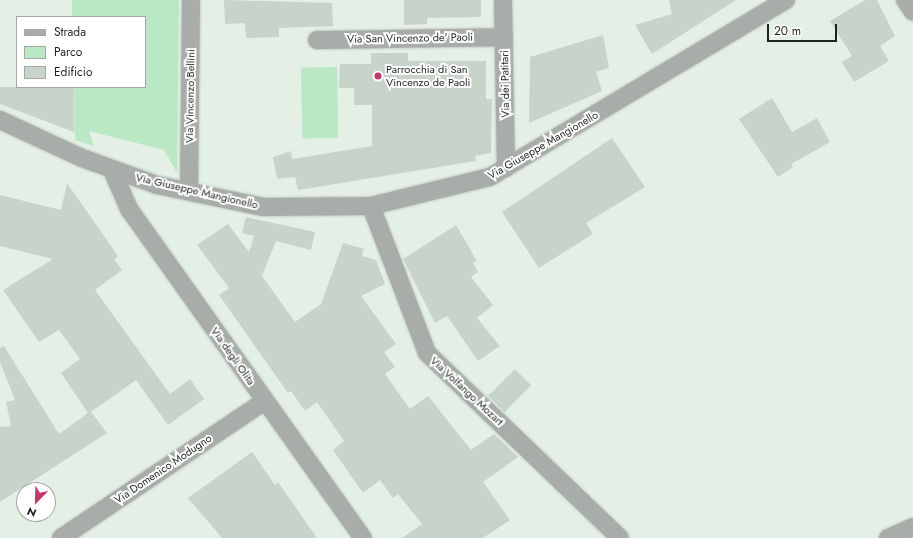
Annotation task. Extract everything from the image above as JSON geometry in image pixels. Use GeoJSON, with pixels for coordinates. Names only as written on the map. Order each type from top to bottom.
{"type":"FeatureCollection","features":[{"type":"Feature","properties":{"kind":"street","name":"Via Vincenzo Bellini"},"geometry":{"type":"LineString","coordinates":[[189,191],[191,0]]}},
{"type":"Feature","properties":{"kind":"street","name":"Via dei Patitari"},"geometry":{"type":"LineString","coordinates":[[503,0],[506,168]]}},
{"type":"Feature","properties":{"kind":"street","name":"Via Giuseppe Mangionello"},"geometry":{"type":"LineString","coordinates":[[0,120],[112,170],[189,191],[263,207],[371,206],[490,177],[786,0]]}},
{"type":"Feature","properties":{"kind":"street"},"geometry":{"type":"LineString","coordinates":[[905,0],[913,12]]}},
{"type":"Feature","properties":{"kind":"street","name":"Via San Vincenzo de' Paoli"},"geometry":{"type":"LineString","coordinates":[[317,40],[504,37]]}},
{"type":"Feature","properties":{"kind":"street","name":"Via degli Olita"},"geometry":{"type":"LineString","coordinates":[[112,170],[129,209],[363,538]]}},
{"type":"Feature","properties":{"kind":"street","name":"Via Volfango Mozart"},"geometry":{"type":"LineString","coordinates":[[371,206],[427,353],[620,538]]}},
{"type":"Feature","properties":{"kind":"street","name":"Via Domenico Modugno"},"geometry":{"type":"LineString","coordinates":[[61,538],[265,401]]}},
{"type":"Feature","properties":{"kind":"street"},"geometry":{"type":"LineString","coordinates":[[888,538],[913,527]]}},
{"type":"Feature","properties":{"kind":"green space"},"geometry":{"type":"Polygon","coordinates":[[[72,0],[179,0],[177,173],[164,150],[89,131],[94,146],[75,140],[73,88],[146,88],[146,16],[72,16],[72,0]]]}},
{"type":"Feature","properties":{"kind":"green space"},"geometry":{"type":"Polygon","coordinates":[[[337,67],[338,138],[302,139],[301,68],[337,67]]]}},
{"type":"Feature","properties":{"kind":"building"},"geometry":{"type":"Polygon","coordinates":[[[224,0],[332,3],[333,26],[279,28],[279,37],[246,38],[245,23],[225,24],[224,0]]]}},
{"type":"Feature","properties":{"kind":"building"},"geometry":{"type":"Polygon","coordinates":[[[404,0],[481,0],[481,17],[427,18],[427,24],[404,25],[404,0]]]}},
{"type":"Feature","properties":{"kind":"building"},"geometry":{"type":"Polygon","coordinates":[[[669,0],[736,0],[652,54],[635,25],[672,14],[669,0]]]}},
{"type":"Feature","properties":{"kind":"building"},"geometry":{"type":"Polygon","coordinates":[[[865,0],[877,0],[895,36],[880,46],[889,61],[854,82],[842,62],[852,56],[830,21],[865,0]]]}},
{"type":"Feature","properties":{"kind":"building"},"geometry":{"type":"Polygon","coordinates":[[[603,35],[609,68],[596,72],[602,91],[529,123],[530,57],[603,35]]]}},
{"type":"Feature","properties":{"kind":"building"},"geometry":{"type":"Polygon","coordinates":[[[371,53],[408,53],[408,61],[486,61],[486,99],[492,99],[491,153],[475,156],[476,161],[298,190],[295,177],[277,179],[273,157],[291,151],[292,159],[372,146],[372,105],[354,105],[354,88],[339,88],[340,64],[371,64],[371,53]]]}},
{"type":"Feature","properties":{"kind":"building"},"geometry":{"type":"Polygon","coordinates":[[[0,87],[73,88],[74,132],[0,104],[0,87]]]}},
{"type":"Feature","properties":{"kind":"building"},"geometry":{"type":"Polygon","coordinates":[[[772,98],[792,132],[817,118],[830,142],[791,164],[793,167],[778,177],[739,119],[772,98]]]}},
{"type":"Feature","properties":{"kind":"building"},"geometry":{"type":"Polygon","coordinates":[[[612,138],[645,187],[586,223],[593,234],[539,268],[502,212],[612,138]]]}},
{"type":"Feature","properties":{"kind":"building"},"geometry":{"type":"Polygon","coordinates":[[[67,183],[118,256],[114,259],[122,270],[95,290],[170,394],[190,379],[204,399],[168,425],[136,380],[91,412],[107,433],[31,482],[16,482],[16,492],[0,502],[0,427],[11,426],[6,402],[15,400],[0,362],[0,348],[4,346],[59,434],[88,413],[61,373],[80,359],[59,330],[39,342],[3,290],[53,259],[0,246],[0,195],[61,210],[67,183]]]}},
{"type":"Feature","properties":{"kind":"building"},"geometry":{"type":"Polygon","coordinates":[[[246,217],[315,232],[311,250],[276,241],[262,276],[295,322],[321,304],[343,243],[364,249],[362,256],[376,260],[385,284],[361,296],[396,344],[384,352],[395,367],[385,374],[410,409],[428,396],[471,450],[494,434],[518,457],[483,482],[510,520],[483,538],[402,538],[422,524],[398,494],[393,498],[380,480],[363,493],[333,450],[344,441],[317,402],[305,411],[291,391],[288,393],[219,295],[229,288],[197,245],[228,224],[249,252],[254,236],[242,233],[246,217]]]}},
{"type":"Feature","properties":{"kind":"building"},"geometry":{"type":"Polygon","coordinates":[[[456,225],[477,261],[473,263],[478,272],[471,277],[493,305],[477,318],[500,346],[478,361],[447,316],[435,323],[403,259],[456,225]]]}},
{"type":"Feature","properties":{"kind":"building"},"geometry":{"type":"Polygon","coordinates":[[[515,369],[531,385],[504,412],[488,396],[515,369]]]}},
{"type":"Feature","properties":{"kind":"building"},"geometry":{"type":"Polygon","coordinates":[[[252,452],[275,485],[278,482],[317,538],[222,538],[188,498],[252,452]]]}},
{"type":"Feature","properties":{"kind":"place","name":"Parrocchia di San Vincenzo de Paoli"},"geometry":{"type":"Point","coordinates":[378,76]}}]}
